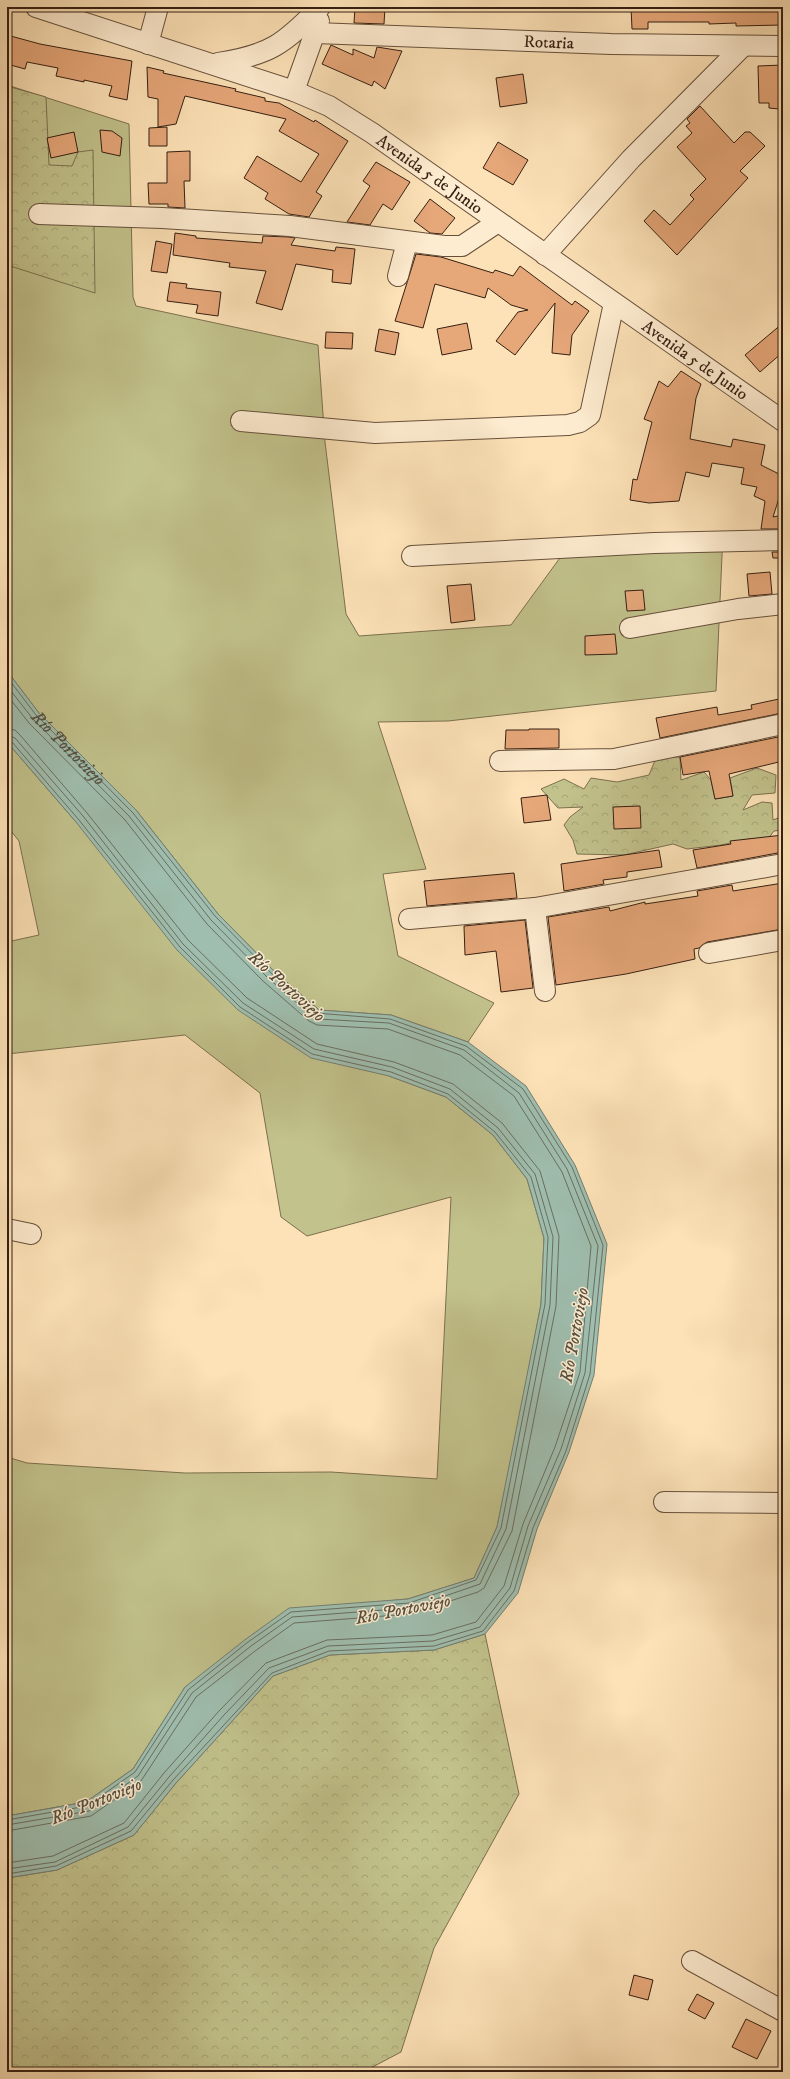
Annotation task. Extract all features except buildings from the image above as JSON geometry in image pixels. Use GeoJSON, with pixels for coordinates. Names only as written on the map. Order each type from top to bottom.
{"type":"FeatureCollection","features":[{"type":"Feature","properties":{"kind":"street","name":"Avenida 5 de Junio"},"geometry":{"type":"LineString","coordinates":[[36,7],[148,44],[216,64],[294,91],[328,106],[372,133],[614,303],[779,412]]}},
{"type":"Feature","properties":{"kind":"street"},"geometry":{"type":"LineString","coordinates":[[148,44],[158,7]]}},
{"type":"Feature","properties":{"kind":"street"},"geometry":{"type":"LineString","coordinates":[[216,64],[238,60],[272,48],[286,41],[320,7]]}},
{"type":"Feature","properties":{"kind":"street"},"geometry":{"type":"LineString","coordinates":[[294,91],[324,7]]}},
{"type":"Feature","properties":{"kind":"street","name":"Rotaria"},"geometry":{"type":"LineString","coordinates":[[315,33],[612,44],[783,46]]}},
{"type":"Feature","properties":{"kind":"street"},"geometry":{"type":"LineString","coordinates":[[545,255],[631,159],[743,46]]}},
{"type":"Feature","properties":{"kind":"street"},"geometry":{"type":"LineString","coordinates":[[39,214],[162,218],[290,226],[444,246],[462,246],[498,222]]}},
{"type":"Feature","properties":{"kind":"street"},"geometry":{"type":"LineString","coordinates":[[398,276],[407,242]]}},
{"type":"Feature","properties":{"kind":"street"},"geometry":{"type":"LineString","coordinates":[[241,421],[375,433],[568,425],[580,422],[590,415],[614,303]]}},
{"type":"Feature","properties":{"kind":"street"},"geometry":{"type":"LineString","coordinates":[[412,556],[654,543],[783,540]]}},
{"type":"Feature","properties":{"kind":"street"},"geometry":{"type":"LineString","coordinates":[[630,628],[738,609],[783,604]]}},
{"type":"Feature","properties":{"kind":"street"},"geometry":{"type":"LineString","coordinates":[[500,761],[614,759],[783,724]]}},
{"type":"Feature","properties":{"kind":"street"},"geometry":{"type":"LineString","coordinates":[[409,919],[534,908],[783,864]]}},
{"type":"Feature","properties":{"kind":"street"},"geometry":{"type":"LineString","coordinates":[[534,908],[545,991]]}},
{"type":"Feature","properties":{"kind":"street"},"geometry":{"type":"LineString","coordinates":[[710,953],[783,940]]}},
{"type":"Feature","properties":{"kind":"street"},"geometry":{"type":"LineString","coordinates":[[7,1229],[31,1234]]}},
{"type":"Feature","properties":{"kind":"street"},"geometry":{"type":"LineString","coordinates":[[664,1502],[783,1503]]}},
{"type":"Feature","properties":{"kind":"street"},"geometry":{"type":"LineString","coordinates":[[692,1961],[783,2010]]}},
{"type":"Feature","properties":{"kind":"green space"},"geometry":{"type":"Polygon","coordinates":[[[7,85],[129,124],[133,297],[136,306],[318,345],[325,442],[346,614],[359,636],[511,625],[573,540],[723,533],[716,691],[448,721],[378,722],[426,869],[383,874],[398,956],[494,1003],[468,1042],[391,1015],[319,1010],[273,970],[218,914],[136,810],[39,713],[7,671],[7,85]]]}},
{"type":"Feature","properties":{"kind":"green space"},"geometry":{"type":"Polygon","coordinates":[[[7,86],[46,97],[49,165],[72,166],[78,152],[93,150],[95,293],[7,265],[7,86]]]}},
{"type":"Feature","properties":{"kind":"green space"},"geometry":{"type":"Polygon","coordinates":[[[7,742],[76,822],[389,1076],[446,1097],[493,1135],[527,1179],[544,1238],[541,1304],[518,1429],[497,1527],[474,1578],[408,1599],[353,1604],[185,1687],[133,1769],[86,1802],[7,1816],[7,1457],[27,1463],[185,1473],[331,1472],[437,1479],[451,1197],[307,1236],[281,1217],[260,1093],[185,1035],[7,1054],[7,942],[39,935],[19,841],[7,826],[7,742]]]}},
{"type":"Feature","properties":{"kind":"green space"},"geometry":{"type":"Polygon","coordinates":[[[680,757],[681,780],[704,772],[711,780],[715,799],[733,796],[730,778],[757,768],[776,775],[775,793],[752,795],[743,810],[762,802],[772,803],[773,820],[783,816],[783,830],[774,831],[768,839],[749,839],[721,845],[687,849],[673,844],[624,855],[577,854],[573,840],[564,825],[570,817],[583,807],[558,808],[541,789],[564,779],[584,789],[591,778],[617,782],[649,775],[656,758],[680,757]]]}},
{"type":"Feature","properties":{"kind":"green space"},"geometry":{"type":"Polygon","coordinates":[[[485,1634],[519,1794],[434,1948],[401,2052],[363,2072],[7,2072],[7,1878],[57,1870],[134,1835],[176,1783],[273,1676],[330,1655],[434,1650],[485,1634]]]}},
{"type":"Feature","properties":{"kind":"water","name":"Río Portoviejo"},"geometry":{"type":"Polygon","coordinates":[[[7,671],[39,713],[136,810],[218,914],[273,970],[319,1010],[391,1015],[468,1042],[526,1086],[575,1165],[607,1244],[594,1375],[569,1452],[537,1529],[518,1593],[485,1634],[434,1650],[330,1655],[273,1676],[176,1783],[134,1835],[57,1870],[7,1878],[7,1816],[86,1802],[133,1769],[185,1687],[246,1639],[289,1608],[408,1599],[474,1578],[497,1527],[541,1304],[544,1238],[527,1179],[493,1135],[446,1097],[389,1076],[311,1058],[238,1010],[177,950],[76,822],[7,742],[7,671]]]}}]}
